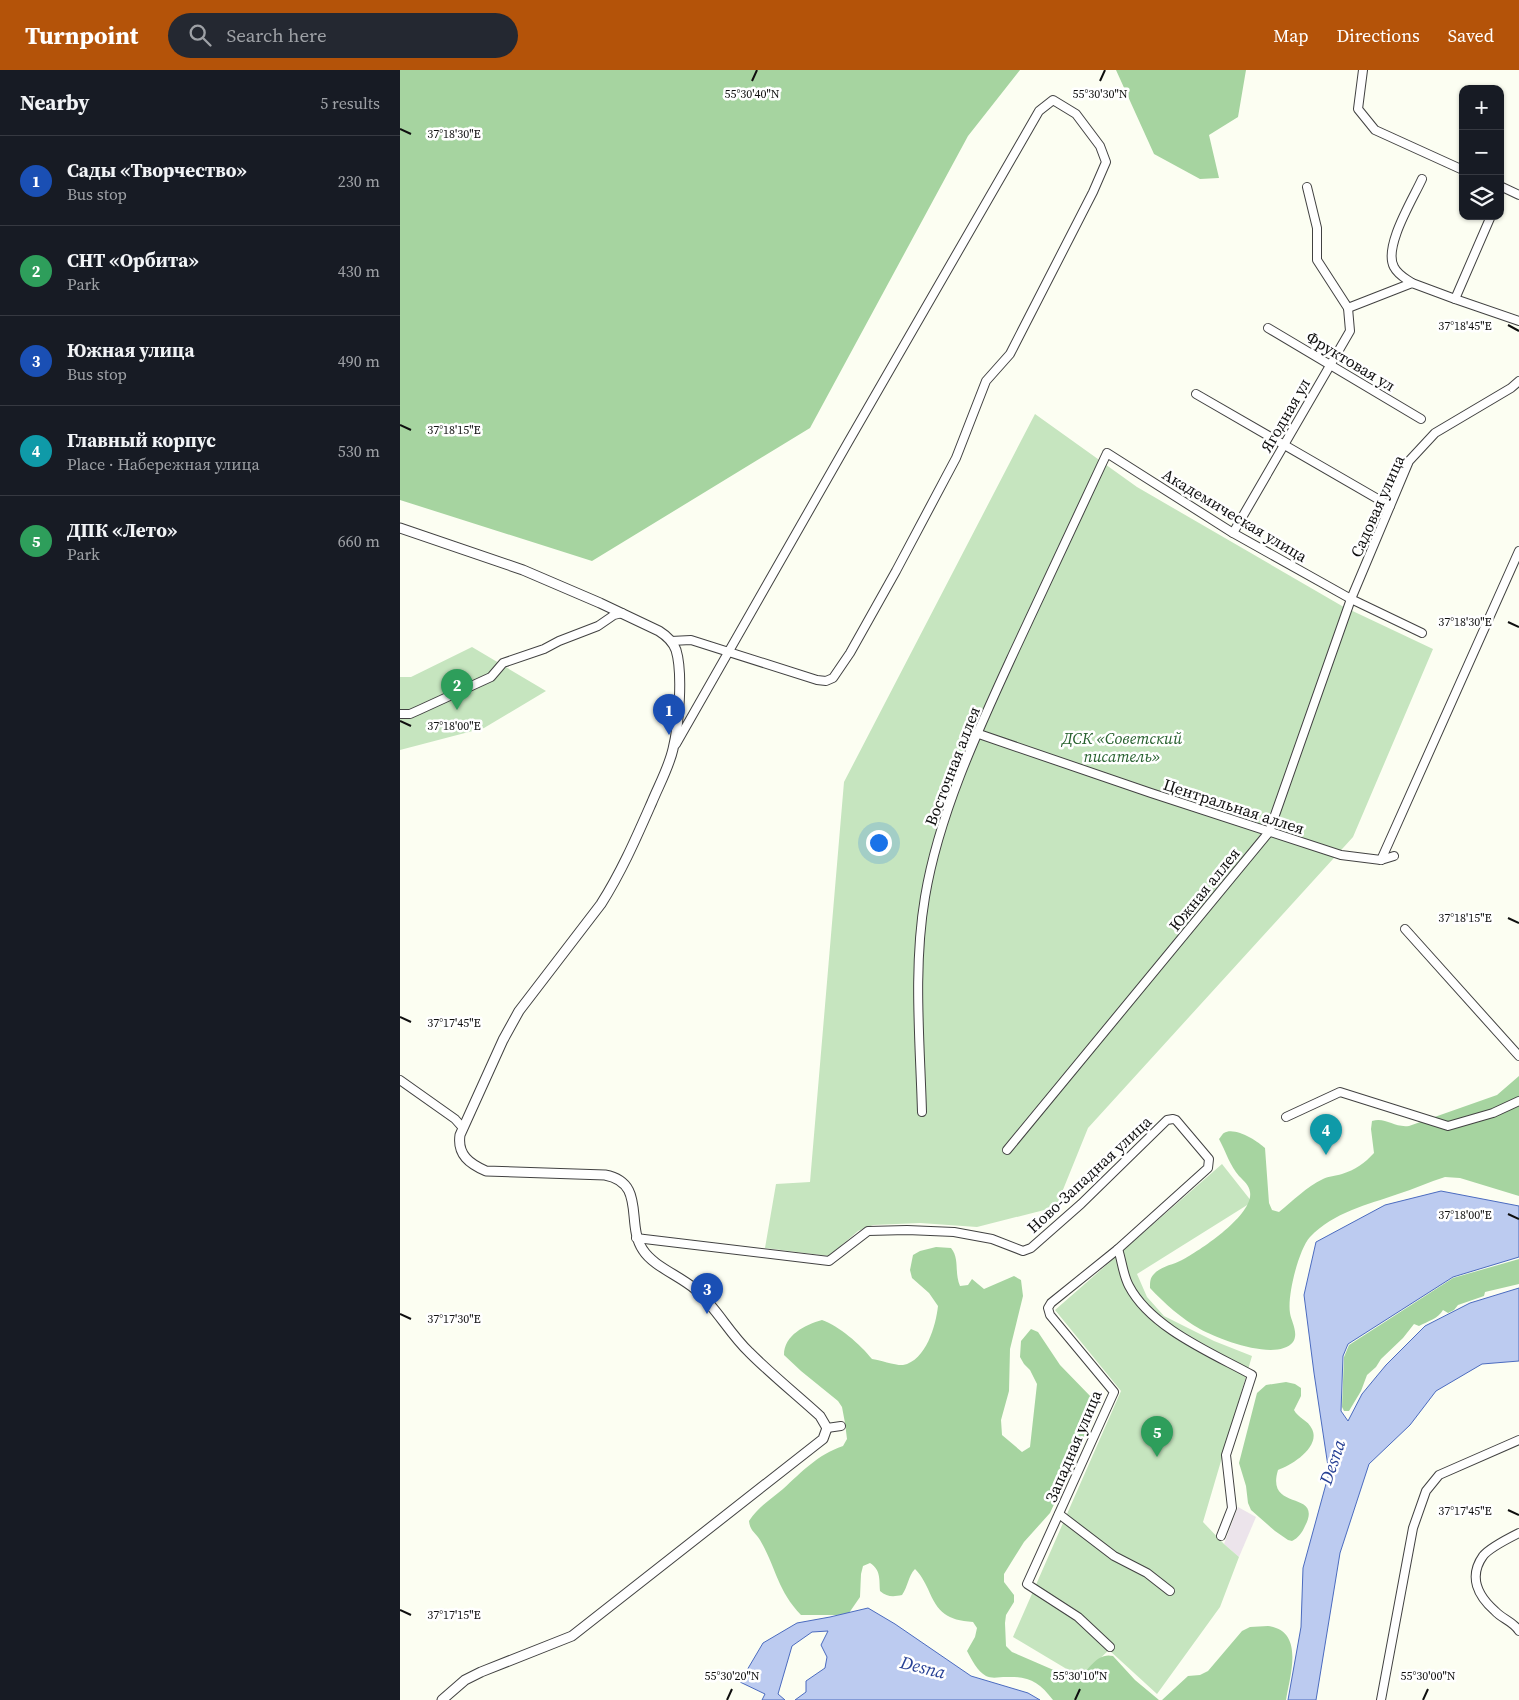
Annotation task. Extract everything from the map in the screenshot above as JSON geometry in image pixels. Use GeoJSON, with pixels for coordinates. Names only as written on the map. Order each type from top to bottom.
{"type":"FeatureCollection","features":[{"type":"Feature","properties":{"kind":"street"},"geometry":{"type":"LineString","coordinates":[[1363,70],[1358,109],[1375,130],[1459,168]]}},
{"type":"Feature","properties":{"kind":"street"},"geometry":{"type":"LineString","coordinates":[[442,1700],[466,1680],[481,1672],[572,1636],[823,1440],[827,1428],[820,1416],[748,1351],[693,1287],[644,1252],[636,1238],[631,1193],[623,1183],[605,1175],[486,1171],[469,1163],[463,1155],[459,1141],[463,1128],[503,1040],[519,1011],[586,925],[613,885],[638,835],[674,748],[728,651],[1039,111],[1053,100],[1076,114],[1100,146],[1106,162],[1010,354],[986,381],[956,458],[896,571],[833,678],[826,681],[817,680],[728,651],[691,640],[671,641]]}},
{"type":"Feature","properties":{"kind":"street"},"geometry":{"type":"LineString","coordinates":[[1422,179],[1393,243],[1391,253],[1393,266],[1401,276],[1412,282],[1455,300],[1519,321]]}},
{"type":"Feature","properties":{"kind":"street"},"geometry":{"type":"LineString","coordinates":[[1306,186],[1317,228],[1317,260],[1348,308],[1412,282]]}},
{"type":"Feature","properties":{"kind":"street"},"geometry":{"type":"LineString","coordinates":[[1504,191],[1519,195]]}},
{"type":"Feature","properties":{"kind":"street"},"geometry":{"type":"LineString","coordinates":[[1455,300],[1489,220]]}},
{"type":"Feature","properties":{"kind":"street","name":"Ягодная ул"},"geometry":{"type":"LineString","coordinates":[[1233,533],[1350,331],[1348,308]]}},
{"type":"Feature","properties":{"kind":"street","name":"Фруктовая ул"},"geometry":{"type":"LineString","coordinates":[[1268,328],[1421,419]]}},
{"type":"Feature","properties":{"kind":"street","name":"Садовая улица"},"geometry":{"type":"LineString","coordinates":[[1350,602],[1409,462],[1435,433],[1511,388],[1519,381]]}},
{"type":"Feature","properties":{"kind":"street"},"geometry":{"type":"LineString","coordinates":[[1196,394],[1390,506]]}},
{"type":"Feature","properties":{"kind":"street","name":"Академическая улица"},"geometry":{"type":"LineString","coordinates":[[1107,452],[1233,533],[1350,602],[1422,633]]}},
{"type":"Feature","properties":{"kind":"street","name":"Восточная аллея"},"geometry":{"type":"LineString","coordinates":[[922,1112],[919,960],[925,896],[940,834],[976,733],[1107,452]]}},
{"type":"Feature","properties":{"kind":"street"},"geometry":{"type":"LineString","coordinates":[[400,528],[524,570],[659,631],[671,641],[676,651],[679,669],[679,703],[674,748]]}},
{"type":"Feature","properties":{"kind":"street"},"geometry":{"type":"LineString","coordinates":[[1381,860],[1519,551]]}},
{"type":"Feature","properties":{"kind":"street","name":"Южная аллея"},"geometry":{"type":"LineString","coordinates":[[1007,1150],[1269,832],[1350,602]]}},
{"type":"Feature","properties":{"kind":"street"},"geometry":{"type":"LineString","coordinates":[[400,714],[410,714],[419,710],[491,677],[503,663],[544,649],[559,640],[598,626],[614,615],[622,613]]}},
{"type":"Feature","properties":{"kind":"street","name":"Центральная аллея"},"geometry":{"type":"LineString","coordinates":[[976,733],[1341,855],[1381,860]]}},
{"type":"Feature","properties":{"kind":"street"},"geometry":{"type":"LineString","coordinates":[[1381,860],[1394,856]]}},
{"type":"Feature","properties":{"kind":"street"},"geometry":{"type":"LineString","coordinates":[[1405,929],[1519,1056]]}},
{"type":"Feature","properties":{"kind":"street"},"geometry":{"type":"LineString","coordinates":[[400,1080],[455,1119],[463,1128]]}},
{"type":"Feature","properties":{"kind":"street"},"geometry":{"type":"LineString","coordinates":[[1286,1117],[1340,1092],[1448,1126],[1492,1113],[1519,1101]]}},
{"type":"Feature","properties":{"kind":"street","name":"Ново-Западная улица"},"geometry":{"type":"LineString","coordinates":[[636,1238],[829,1261],[868,1231],[907,1230],[954,1232],[992,1239],[1022,1251],[1031,1248],[1080,1204],[1167,1120],[1176,1120],[1209,1159],[1208,1168],[1118,1249]]}},
{"type":"Feature","properties":{"kind":"street"},"geometry":{"type":"LineString","coordinates":[[1118,1249],[1128,1285],[1139,1302],[1167,1327],[1252,1375],[1226,1455],[1232,1508],[1221,1536]]}},
{"type":"Feature","properties":{"kind":"street","name":"Западная улица"},"geometry":{"type":"LineString","coordinates":[[1110,1647],[1078,1617],[1027,1584],[1114,1392],[1050,1315],[1048,1308],[1051,1303],[1118,1249]]}},
{"type":"Feature","properties":{"kind":"street"},"geometry":{"type":"LineString","coordinates":[[827,1428],[842,1426]]}},
{"type":"Feature","properties":{"kind":"street"},"geometry":{"type":"LineString","coordinates":[[1381,1700],[1413,1528],[1426,1491],[1439,1475],[1519,1440]]}},
{"type":"Feature","properties":{"kind":"street"},"geometry":{"type":"LineString","coordinates":[[1059,1514],[1114,1556],[1147,1573],[1170,1591]]}},
{"type":"Feature","properties":{"kind":"street"},"geometry":{"type":"LineString","coordinates":[[1519,1533],[1483,1555],[1475,1573],[1477,1588],[1482,1600],[1497,1614],[1516,1626],[1519,1631]]}},
{"type":"Feature","properties":{"kind":"shaded area"},"geometry":{"type":"Polygon","coordinates":[[[1238,1507],[1256,1517],[1239,1557],[1224,1544],[1238,1507]]]}},
{"type":"Feature","properties":{"kind":"green space"},"geometry":{"type":"Polygon","coordinates":[[[400,70],[1020,70],[968,136],[810,428],[592,561],[400,500],[400,70]]]}},
{"type":"Feature","properties":{"kind":"green space"},"geometry":{"type":"Polygon","coordinates":[[[1116,70],[1246,70],[1238,117],[1209,135],[1219,178],[1200,179],[1154,154],[1116,70]]]}},
{"type":"Feature","properties":{"kind":"green space","name":"ДСК «Советский писатель»"},"geometry":{"type":"Polygon","coordinates":[[[1035,414],[1137,487],[1342,606],[1433,649],[1353,837],[1088,1128],[1056,1207],[977,1227],[920,1223],[873,1225],[858,1231],[829,1256],[765,1248],[776,1184],[810,1182],[844,782],[1035,414]]]}},
{"type":"Feature","properties":{"kind":"green space"},"geometry":{"type":"Polygon","coordinates":[[[472,647],[546,691],[484,728],[400,750],[400,677],[411,677],[472,647]]]}},
{"type":"Feature","properties":{"kind":"green space"},"geometry":{"type":"Polygon","coordinates":[[[1519,1076],[1519,1196],[1460,1178],[1445,1177],[1351,1210],[1319,1228],[1306,1243],[1298,1262],[1290,1295],[1290,1313],[1295,1338],[1285,1348],[1274,1350],[1247,1347],[1220,1338],[1193,1325],[1180,1316],[1150,1288],[1151,1279],[1157,1271],[1182,1260],[1212,1241],[1235,1221],[1249,1201],[1249,1187],[1233,1168],[1219,1139],[1224,1133],[1234,1131],[1240,1133],[1252,1138],[1265,1148],[1269,1203],[1272,1210],[1279,1212],[1317,1182],[1360,1166],[1371,1157],[1374,1153],[1372,1121],[1382,1120],[1399,1126],[1409,1126],[1497,1095],[1519,1076]]]}},
{"type":"Feature","properties":{"kind":"green space"},"geometry":{"type":"Polygon","coordinates":[[[1222,1164],[1252,1202],[1137,1274],[1147,1297],[1164,1316],[1214,1341],[1252,1356],[1203,1522],[1239,1557],[1220,1607],[1157,1694],[1109,1650],[1080,1677],[1013,1637],[1121,1391],[1055,1310],[1222,1164]]]}},
{"type":"Feature","properties":{"kind":"green space"},"geometry":{"type":"Polygon","coordinates":[[[936,1247],[951,1248],[954,1252],[960,1286],[968,1285],[972,1279],[984,1289],[1014,1276],[1021,1280],[1023,1296],[1010,1349],[1009,1391],[1001,1420],[1002,1435],[1022,1452],[1030,1447],[1037,1384],[1030,1370],[1020,1357],[1021,1341],[1031,1329],[1038,1332],[1060,1365],[1093,1399],[1093,1414],[1079,1450],[1050,1513],[1024,1542],[1004,1574],[1004,1582],[1014,1595],[1014,1602],[1006,1615],[1006,1646],[1012,1652],[1078,1679],[1098,1659],[1107,1655],[1113,1656],[1135,1680],[1159,1700],[1053,1700],[1033,1681],[1014,1677],[993,1678],[986,1676],[977,1668],[967,1651],[975,1637],[977,1628],[973,1622],[956,1619],[944,1614],[915,1569],[902,1595],[890,1596],[880,1591],[878,1572],[870,1563],[863,1566],[860,1597],[849,1613],[842,1615],[801,1615],[787,1597],[760,1540],[750,1527],[749,1521],[761,1507],[818,1459],[843,1446],[847,1439],[842,1407],[838,1401],[784,1355],[788,1342],[792,1336],[803,1328],[822,1320],[849,1336],[872,1359],[901,1365],[911,1362],[924,1350],[935,1323],[938,1306],[929,1293],[912,1278],[910,1270],[913,1255],[936,1247]]]}},
{"type":"Feature","properties":{"kind":"green space"},"geometry":{"type":"Polygon","coordinates":[[[1519,1259],[1519,1284],[1485,1292],[1484,1296],[1458,1305],[1448,1313],[1443,1310],[1438,1316],[1419,1326],[1414,1324],[1367,1375],[1361,1391],[1349,1411],[1344,1411],[1342,1407],[1344,1357],[1349,1345],[1453,1278],[1519,1259]]]}},
{"type":"Feature","properties":{"kind":"green space"},"geometry":{"type":"Polygon","coordinates":[[[1286,1382],[1301,1388],[1301,1396],[1294,1410],[1310,1426],[1314,1436],[1309,1449],[1303,1455],[1278,1470],[1276,1483],[1279,1492],[1301,1503],[1307,1508],[1309,1515],[1303,1531],[1292,1541],[1275,1531],[1251,1510],[1239,1463],[1257,1393],[1266,1385],[1286,1382]]]}},
{"type":"Feature","properties":{"kind":"green space"},"geometry":{"type":"Polygon","coordinates":[[[1268,1626],[1280,1630],[1287,1636],[1291,1645],[1292,1667],[1286,1700],[1162,1700],[1188,1676],[1200,1675],[1208,1671],[1242,1631],[1250,1627],[1268,1626]]]}},
{"type":"Feature","properties":{"kind":"water","name":"Desna"},"geometry":{"type":"Polygon","coordinates":[[[1441,1191],[1519,1206],[1519,1257],[1453,1277],[1348,1344],[1343,1356],[1341,1411],[1348,1421],[1362,1394],[1386,1365],[1425,1326],[1470,1303],[1519,1288],[1519,1361],[1482,1364],[1436,1391],[1410,1425],[1369,1464],[1340,1553],[1316,1700],[1288,1700],[1301,1627],[1303,1568],[1329,1473],[1304,1295],[1316,1242],[1385,1205],[1441,1191]]]}},
{"type":"Feature","properties":{"kind":"water","name":"Desna"},"geometry":{"type":"Polygon","coordinates":[[[868,1608],[895,1624],[971,1676],[1028,1693],[1040,1700],[795,1700],[806,1692],[806,1681],[825,1668],[827,1657],[821,1645],[828,1631],[812,1632],[792,1646],[778,1694],[785,1700],[762,1700],[765,1694],[740,1682],[763,1643],[797,1623],[868,1608]]]}},
{"type":"Feature","properties":{"kind":"place","name":"СНТ «Орбита»"},"geometry":{"type":"Point","coordinates":[457,710]}},
{"type":"Feature","properties":{"kind":"place","name":"Сады «Творчество»"},"geometry":{"type":"Point","coordinates":[669,735]}},
{"type":"Feature","properties":{"kind":"place","name":"Главный корпус"},"geometry":{"type":"Point","coordinates":[1326,1155]}},
{"type":"Feature","properties":{"kind":"place","name":"Южная улица"},"geometry":{"type":"Point","coordinates":[707,1314]}},
{"type":"Feature","properties":{"kind":"place","name":"ДПК «Лето»"},"geometry":{"type":"Point","coordinates":[1157,1457]}}]}
